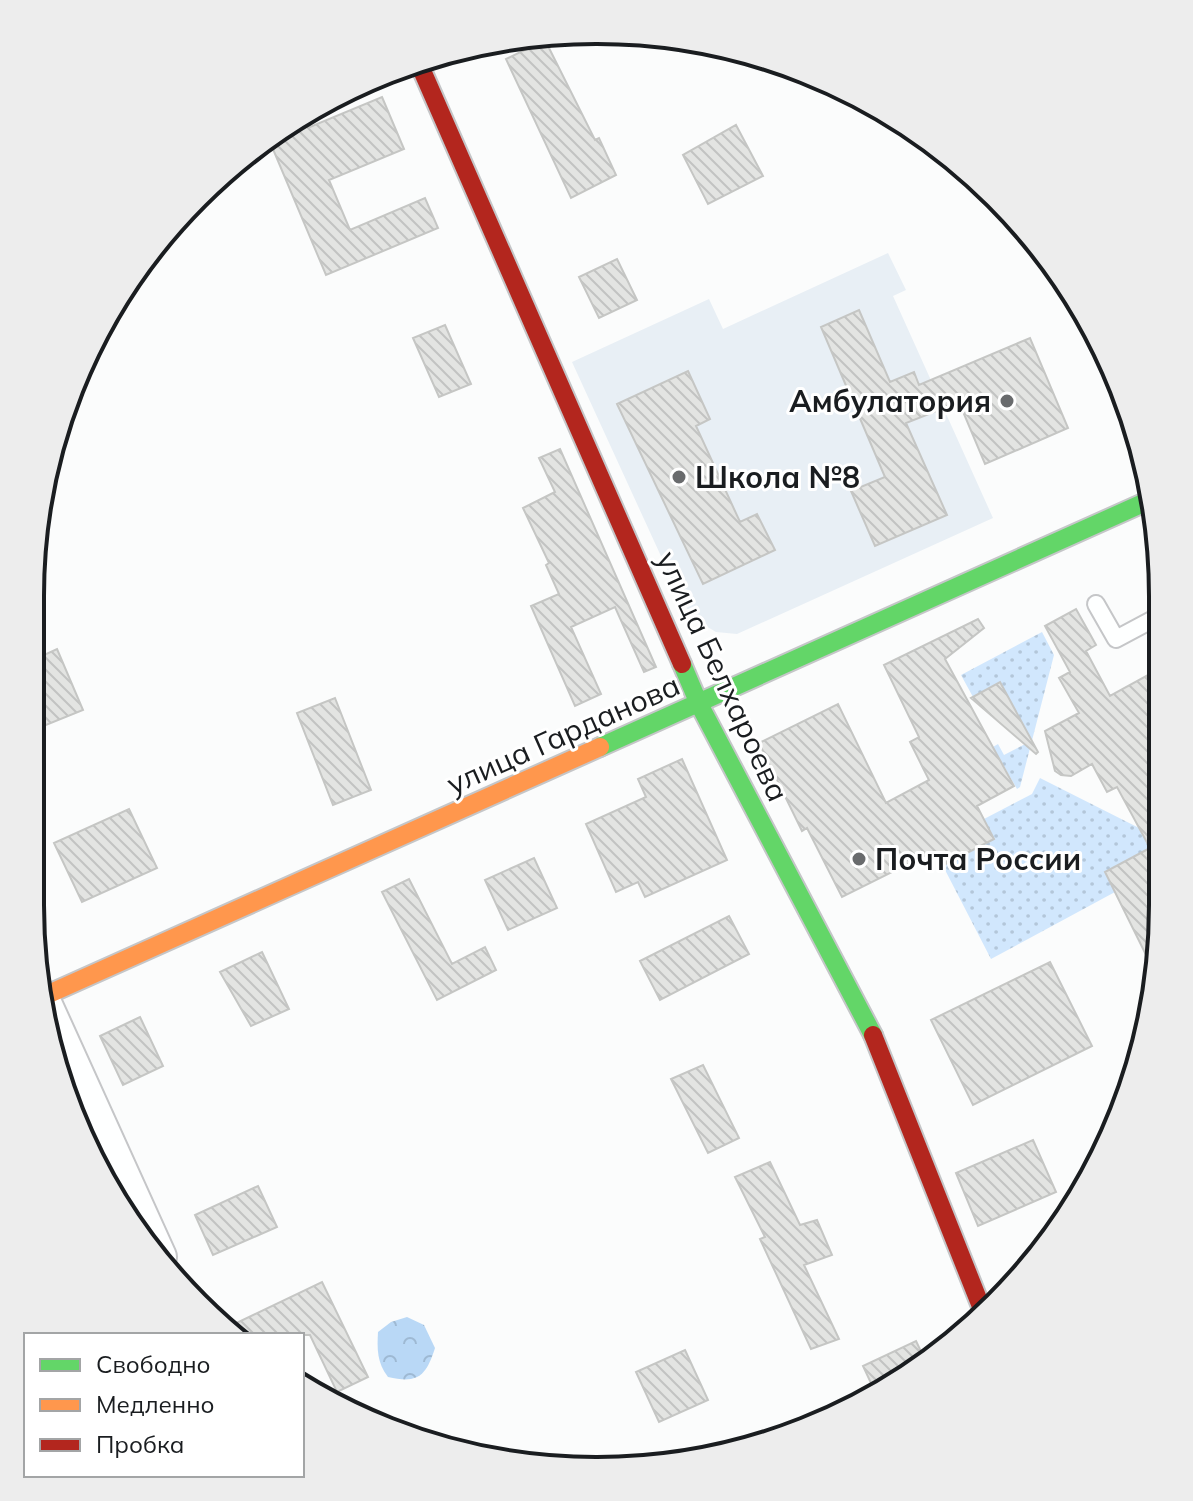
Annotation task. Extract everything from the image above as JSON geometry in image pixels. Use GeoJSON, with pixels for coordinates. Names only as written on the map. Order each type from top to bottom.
{"type":"FeatureCollection","features":[{"type":"Feature","properties":{"kind":"street","name":"улица Белхароева"},"geometry":{"type":"LineString","coordinates":[[423,72],[699,704],[872,1032],[979,1302]]}},
{"type":"Feature","properties":{"kind":"street","name":"улица Гарданова"},"geometry":{"type":"LineString","coordinates":[[52,995],[1141,504]]}},
{"type":"Feature","properties":{"kind":"street"},"geometry":{"type":"LineString","coordinates":[[62,1044],[140,1216]]}},
{"type":"Feature","properties":{"kind":"lane"},"geometry":{"type":"LineString","coordinates":[[1096,604],[1116,639],[1149,621]]}},
{"type":"Feature","properties":{"kind":"shaded area"},"geometry":{"type":"Polygon","coordinates":[[[888,253],[906,290],[893,296],[993,518],[737,634],[716,632],[696,620],[682,602],[572,362],[709,299],[723,329],[888,253]]]}},
{"type":"Feature","properties":{"kind":"shaded area"},"geometry":{"type":"Polygon","coordinates":[[[1042,632],[1054,655],[1020,787],[1017,789],[993,747],[998,744],[1004,755],[1031,741],[1000,683],[973,697],[961,675],[1042,632]]]}},
{"type":"Feature","properties":{"kind":"shaded area"},"geometry":{"type":"Polygon","coordinates":[[[1040,778],[1147,832],[1149,849],[1106,872],[1115,892],[991,959],[943,866],[994,839],[984,819],[1032,794],[1040,778]]]}},
{"type":"Feature","properties":{"kind":"green space"},"geometry":{"type":"Polygon","coordinates":[[[407,1317],[424,1325],[435,1348],[419,1376],[407,1379],[388,1377],[378,1356],[378,1332],[391,1322],[407,1317]]]}},
{"type":"Feature","properties":{"kind":"building"},"geometry":{"type":"Polygon","coordinates":[[[548,46],[616,175],[571,198],[506,59],[527,49],[548,46]]]}},
{"type":"Feature","properties":{"kind":"building"},"geometry":{"type":"Polygon","coordinates":[[[382,97],[404,149],[329,180],[350,230],[425,198],[438,228],[326,275],[273,149],[310,127],[382,97]]]}},
{"type":"Feature","properties":{"kind":"building"},"geometry":{"type":"Polygon","coordinates":[[[736,125],[763,176],[708,204],[683,155],[736,125]]]}},
{"type":"Feature","properties":{"kind":"building"},"geometry":{"type":"Polygon","coordinates":[[[617,259],[637,300],[599,318],[579,277],[617,259]]]}},
{"type":"Feature","properties":{"kind":"building"},"geometry":{"type":"Polygon","coordinates":[[[859,310],[890,382],[914,372],[919,385],[1030,338],[1068,428],[985,464],[959,402],[906,423],[947,515],[875,546],[851,491],[885,477],[821,327],[859,310]]]}},
{"type":"Feature","properties":{"kind":"building"},"geometry":{"type":"Polygon","coordinates":[[[445,325],[471,384],[439,397],[413,338],[445,325]]]}},
{"type":"Feature","properties":{"kind":"building","name":"Школа №8"},"geometry":{"type":"Polygon","coordinates":[[[688,371],[710,419],[696,426],[740,522],[757,514],[775,550],[703,584],[617,404],[688,371]]]}},
{"type":"Feature","properties":{"kind":"building"},"geometry":{"type":"Polygon","coordinates":[[[560,449],[656,667],[644,672],[615,607],[571,627],[601,694],[575,706],[531,606],[559,594],[546,565],[549,563],[523,508],[555,492],[539,458],[560,449]]]}},
{"type":"Feature","properties":{"kind":"building"},"geometry":{"type":"Polygon","coordinates":[[[1076,609],[1096,645],[1086,651],[1110,696],[1149,675],[1149,846],[1117,787],[1107,792],[1092,764],[1071,776],[1055,771],[1045,731],[1079,713],[1059,678],[1070,672],[1045,626],[1076,609]]]}},
{"type":"Feature","properties":{"kind":"building"},"geometry":{"type":"Polygon","coordinates":[[[978,619],[984,628],[945,659],[1014,786],[977,806],[994,839],[942,866],[934,851],[842,897],[807,828],[802,831],[759,743],[838,704],[886,803],[929,780],[910,742],[919,737],[884,665],[978,619]]]}},
{"type":"Feature","properties":{"kind":"building"},"geometry":{"type":"Polygon","coordinates":[[[57,649],[83,710],[44,726],[44,655],[57,649]]]}},
{"type":"Feature","properties":{"kind":"building"},"geometry":{"type":"Polygon","coordinates":[[[1000,682],[1038,752],[1036,754],[971,698],[1000,682]]]}},
{"type":"Feature","properties":{"kind":"building"},"geometry":{"type":"Polygon","coordinates":[[[335,698],[371,790],[333,805],[297,713],[335,698]]]}},
{"type":"Feature","properties":{"kind":"building"},"geometry":{"type":"Polygon","coordinates":[[[682,759],[727,860],[645,897],[638,882],[616,892],[586,824],[646,797],[638,779],[682,759]]]}},
{"type":"Feature","properties":{"kind":"building"},"geometry":{"type":"Polygon","coordinates":[[[129,809],[157,868],[82,902],[54,843],[129,809]]]}},
{"type":"Feature","properties":{"kind":"building"},"geometry":{"type":"Polygon","coordinates":[[[1149,849],[1146,956],[1105,872],[1149,849]]]}},
{"type":"Feature","properties":{"kind":"building"},"geometry":{"type":"Polygon","coordinates":[[[534,858],[557,908],[508,930],[485,880],[534,858]]]}},
{"type":"Feature","properties":{"kind":"building"},"geometry":{"type":"Polygon","coordinates":[[[409,879],[452,964],[485,947],[496,970],[437,1000],[382,892],[409,879]]]}},
{"type":"Feature","properties":{"kind":"building"},"geometry":{"type":"Polygon","coordinates":[[[729,916],[749,954],[660,1000],[640,961],[729,916]]]}},
{"type":"Feature","properties":{"kind":"building"},"geometry":{"type":"Polygon","coordinates":[[[262,952],[289,1009],[251,1026],[220,972],[262,952]]]}},
{"type":"Feature","properties":{"kind":"building"},"geometry":{"type":"Polygon","coordinates":[[[1050,962],[1092,1046],[973,1105],[931,1020],[1050,962]]]}},
{"type":"Feature","properties":{"kind":"building"},"geometry":{"type":"Polygon","coordinates":[[[140,1017],[163,1066],[123,1085],[100,1036],[140,1017]]]}},
{"type":"Feature","properties":{"kind":"building"},"geometry":{"type":"Polygon","coordinates":[[[703,1065],[739,1138],[708,1153],[671,1079],[703,1065]]]}},
{"type":"Feature","properties":{"kind":"building"},"geometry":{"type":"Polygon","coordinates":[[[1033,1140],[1056,1192],[978,1226],[956,1173],[1033,1140]]]}},
{"type":"Feature","properties":{"kind":"building"},"geometry":{"type":"Polygon","coordinates":[[[770,1162],[800,1225],[817,1220],[832,1255],[804,1265],[839,1339],[811,1349],[760,1239],[765,1237],[735,1177],[770,1162]]]}},
{"type":"Feature","properties":{"kind":"building"},"geometry":{"type":"Polygon","coordinates":[[[258,1186],[277,1227],[213,1255],[195,1215],[258,1186]]]}},
{"type":"Feature","properties":{"kind":"building"},"geometry":{"type":"Polygon","coordinates":[[[322,1282],[368,1377],[337,1392],[310,1335],[248,1333],[236,1323],[322,1282]]]}},
{"type":"Feature","properties":{"kind":"building"},"geometry":{"type":"Polygon","coordinates":[[[916,1341],[921,1351],[871,1384],[863,1366],[916,1341]]]}},
{"type":"Feature","properties":{"kind":"building"},"geometry":{"type":"Polygon","coordinates":[[[685,1350],[708,1400],[659,1422],[636,1372],[685,1350]]]}},
{"type":"Feature","properties":{"kind":"traffic: fast"},"geometry":{"type":"LineString","coordinates":[[600,747],[1141,504]]}},
{"type":"Feature","properties":{"kind":"traffic: fast"},"geometry":{"type":"LineString","coordinates":[[682,664],[699,704],[873,1035]]}},
{"type":"Feature","properties":{"kind":"traffic: slow"},"geometry":{"type":"LineString","coordinates":[[52,993],[600,747]]}},
{"type":"Feature","properties":{"kind":"traffic: jam"},"geometry":{"type":"LineString","coordinates":[[423,72],[682,664]]}},
{"type":"Feature","properties":{"kind":"traffic: jam"},"geometry":{"type":"LineString","coordinates":[[873,1035],[979,1302]]}},
{"type":"Feature","properties":{"kind":"place","name":"Амбулатория"},"geometry":{"type":"Point","coordinates":[1007,401]}},
{"type":"Feature","properties":{"kind":"place","name":"Школа №8"},"geometry":{"type":"Point","coordinates":[679,477]}},
{"type":"Feature","properties":{"kind":"place","name":"Почта России"},"geometry":{"type":"Point","coordinates":[859,859]}}]}
